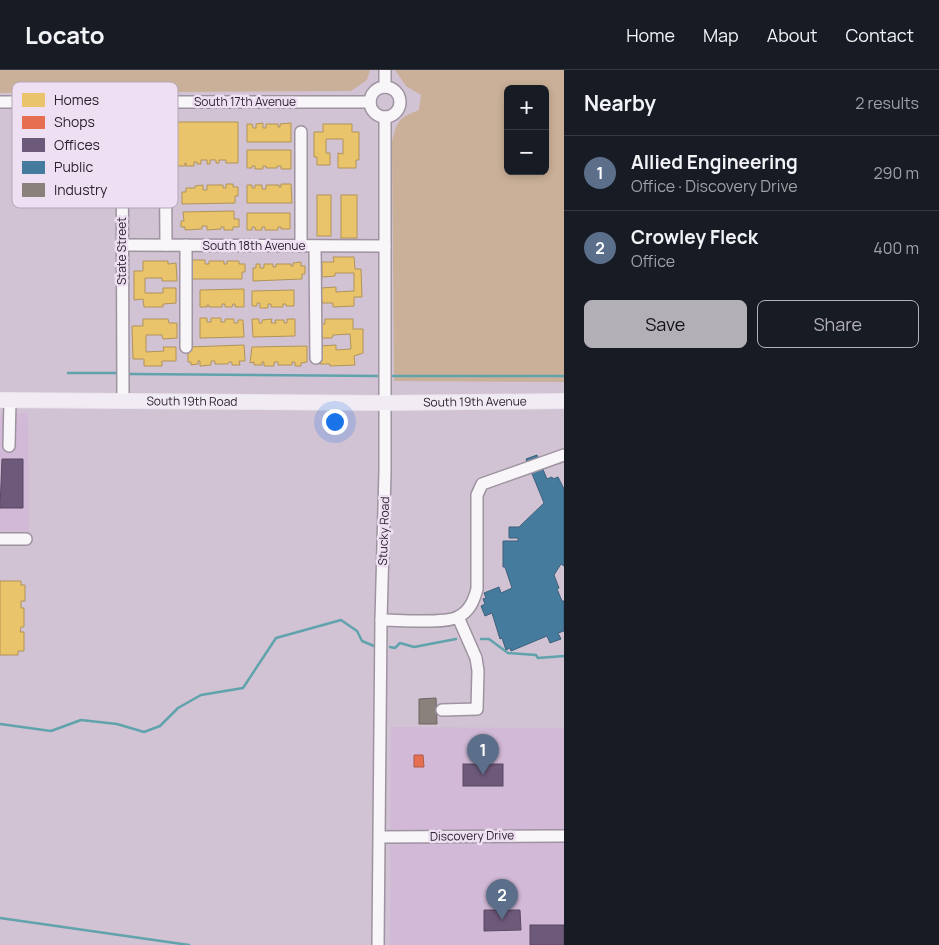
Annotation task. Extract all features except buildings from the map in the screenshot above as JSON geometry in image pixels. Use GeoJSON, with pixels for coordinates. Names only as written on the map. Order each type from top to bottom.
{"type":"FeatureCollection","features":[{"type":"Feature","properties":{"kind":"main road","name":"South 19th Road"},"geometry":{"type":"LineString","coordinates":[[5,400],[386,403]]}},
{"type":"Feature","properties":{"kind":"main road","name":"South 19th Avenue"},"geometry":{"type":"LineString","coordinates":[[386,403],[564,401]]}},
{"type":"Feature","properties":{"kind":"street"},"geometry":{"type":"LineString","coordinates":[[385,87],[386,70]]}},
{"type":"Feature","properties":{"kind":"street"},"geometry":{"type":"LineString","coordinates":[[385,87],[395,91],[400,100],[398,110],[385,117],[375,113],[370,102],[374,92],[385,87]]}},
{"type":"Feature","properties":{"kind":"street","name":"South 17th Avenue"},"geometry":{"type":"LineString","coordinates":[[178,102],[370,102]]}},
{"type":"Feature","properties":{"kind":"street","name":"Stucky Road"},"geometry":{"type":"LineString","coordinates":[[378,945],[381,620],[386,403],[385,117]]}},
{"type":"Feature","properties":{"kind":"street"},"geometry":{"type":"LineString","coordinates":[[301,132],[301,246]]}},
{"type":"Feature","properties":{"kind":"street","name":"State Street"},"geometry":{"type":"LineString","coordinates":[[122,208],[123,401]]}},
{"type":"Feature","properties":{"kind":"street"},"geometry":{"type":"LineString","coordinates":[[166,208],[166,245]]}},
{"type":"Feature","properties":{"kind":"street","name":"South 18th Avenue"},"geometry":{"type":"LineString","coordinates":[[122,245],[385,246]]}},
{"type":"Feature","properties":{"kind":"street"},"geometry":{"type":"LineString","coordinates":[[186,245],[186,347]]}},
{"type":"Feature","properties":{"kind":"street"},"geometry":{"type":"LineString","coordinates":[[315,246],[316,358]]}},
{"type":"Feature","properties":{"kind":"street"},"geometry":{"type":"LineString","coordinates":[[5,400],[9,446]]}},
{"type":"Feature","properties":{"kind":"street"},"geometry":{"type":"LineString","coordinates":[[381,620],[446,620],[458,617],[467,610],[473,601],[477,589],[478,489],[482,484],[564,455]]}},
{"type":"Feature","properties":{"kind":"street"},"geometry":{"type":"LineString","coordinates":[[0,539],[26,539]]}},
{"type":"Feature","properties":{"kind":"street"},"geometry":{"type":"LineString","coordinates":[[442,710],[478,709],[476,658],[458,617]]}},
{"type":"Feature","properties":{"kind":"street","name":"Discovery Drive"},"geometry":{"type":"LineString","coordinates":[[380,837],[564,836]]}},
{"type":"Feature","properties":{"kind":"shaded area"},"geometry":{"type":"Polygon","coordinates":[[[0,70],[370,70],[367,80],[351,91],[178,92],[178,82],[12,82],[12,93],[0,93],[0,70]]]}},
{"type":"Feature","properties":{"kind":"shaded area"},"geometry":{"type":"Polygon","coordinates":[[[395,70],[564,70],[564,382],[394,381],[392,142],[397,124],[407,115],[419,110],[421,95],[406,86],[395,70]]]}},
{"type":"Feature","properties":{"kind":"shaded area"},"geometry":{"type":"Polygon","coordinates":[[[28,413],[29,532],[0,533],[0,414],[28,413]]]}},
{"type":"Feature","properties":{"kind":"shaded area"},"geometry":{"type":"Polygon","coordinates":[[[391,727],[564,728],[564,945],[390,945],[391,727]]]}},
{"type":"Feature","properties":{"kind":"waterway"},"geometry":{"type":"LineString","coordinates":[[68,373],[116,373]]}},
{"type":"Feature","properties":{"kind":"waterway"},"geometry":{"type":"LineString","coordinates":[[130,374],[378,376]]}},
{"type":"Feature","properties":{"kind":"waterway"},"geometry":{"type":"LineString","coordinates":[[393,376],[564,376]]}},
{"type":"Feature","properties":{"kind":"waterway"},"geometry":{"type":"LineString","coordinates":[[0,724],[51,731],[81,720],[117,724],[144,732],[160,726],[178,708],[201,695],[243,688],[276,638],[341,620],[357,631],[362,641],[374,646]]}},
{"type":"Feature","properties":{"kind":"waterway"},"geometry":{"type":"LineString","coordinates":[[390,647],[395,648],[400,643],[414,647],[456,639]]}},
{"type":"Feature","properties":{"kind":"waterway"},"geometry":{"type":"LineString","coordinates":[[481,639],[489,639],[508,653],[536,655],[538,658],[564,656]]}},
{"type":"Feature","properties":{"kind":"waterway"},"geometry":{"type":"LineString","coordinates":[[0,918],[189,945]]}},
{"type":"Feature","properties":{"kind":"place","name":"Allied Engineering"},"geometry":{"type":"Point","coordinates":[483,775]}},
{"type":"Feature","properties":{"kind":"place","name":"Crowley Fleck"},"geometry":{"type":"Point","coordinates":[502,920]}}]}
